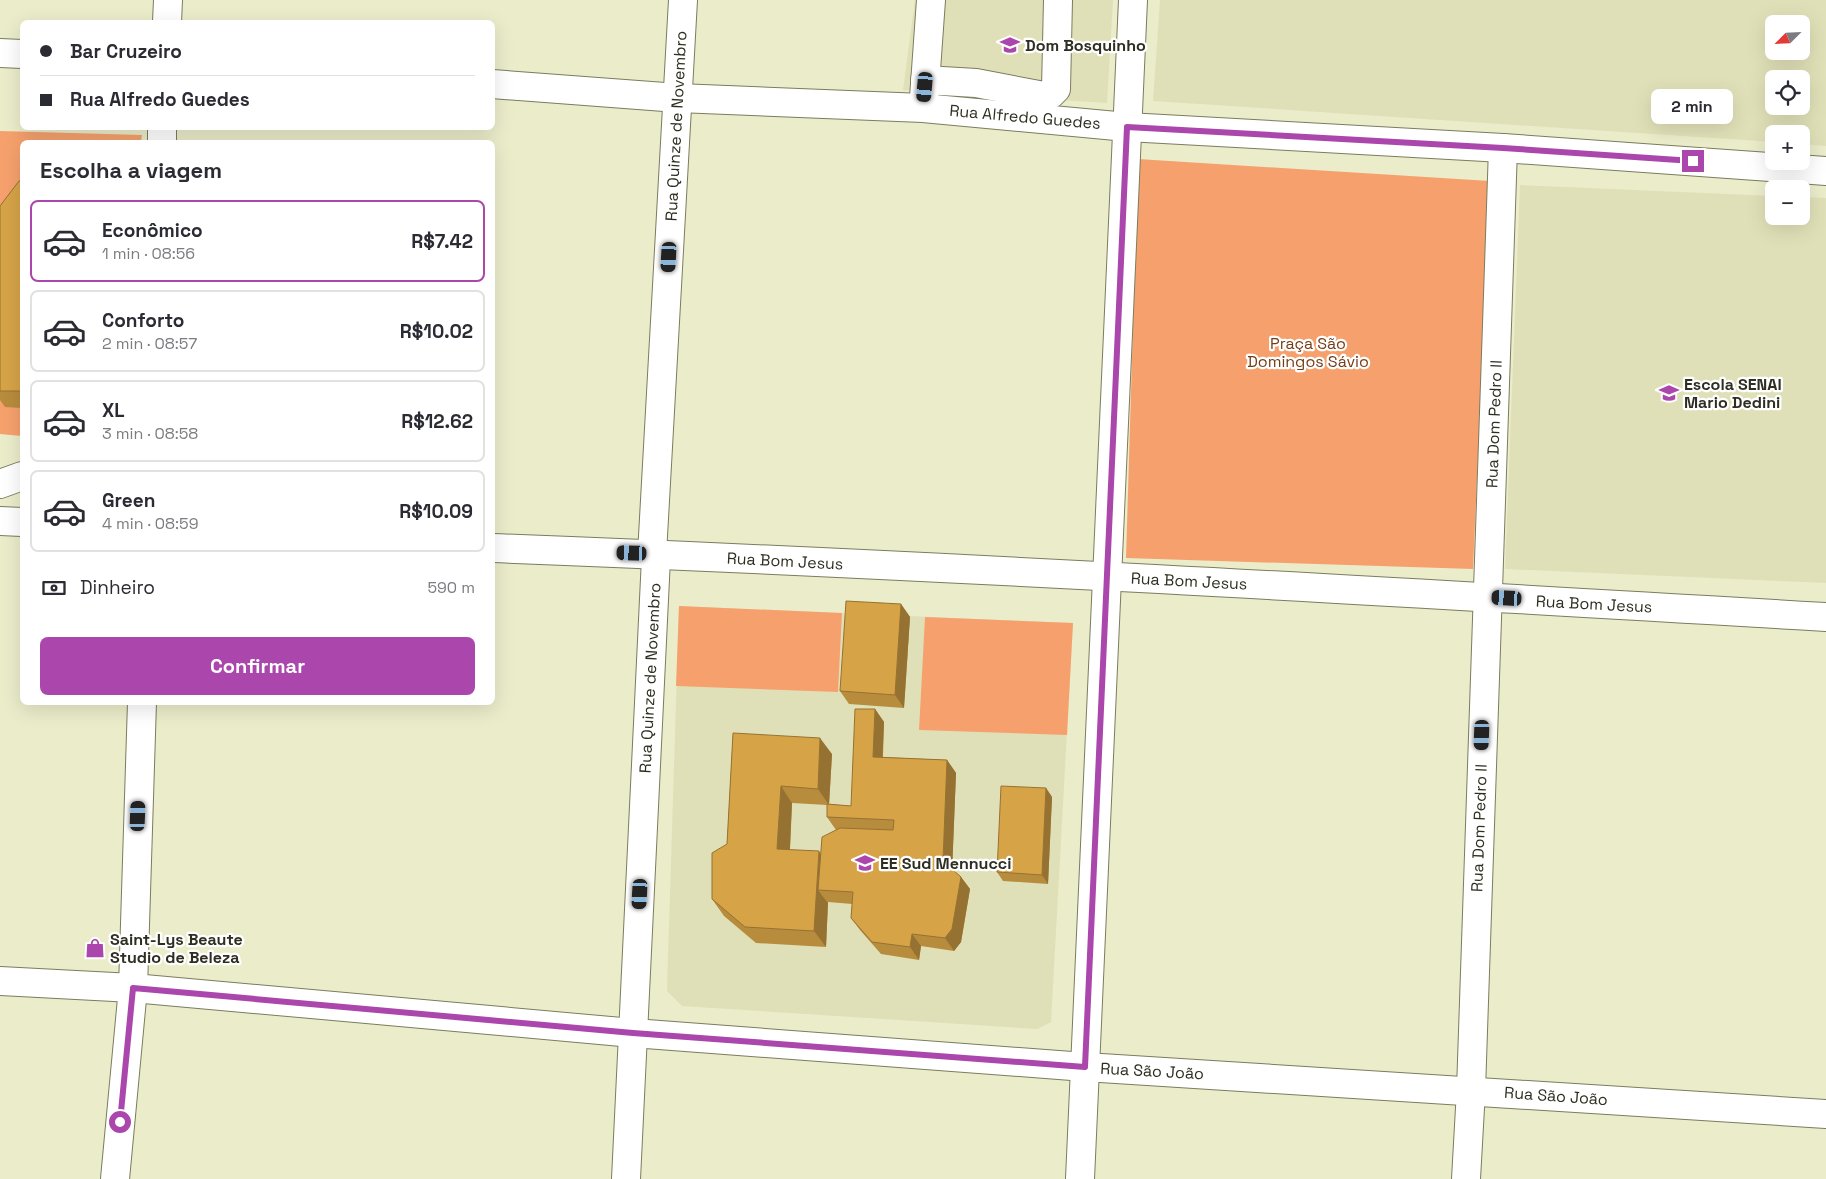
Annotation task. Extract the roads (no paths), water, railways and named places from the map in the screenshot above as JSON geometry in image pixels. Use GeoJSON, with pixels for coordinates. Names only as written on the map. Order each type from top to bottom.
{"type":"FeatureCollection","features":[{"type":"Feature","properties":{"kind":"street"},"geometry":{"type":"LineString","coordinates":[[167,20],[168,0]]}},
{"type":"Feature","properties":{"kind":"street","name":"Rua Quinze de Novembro"},"geometry":{"type":"LineString","coordinates":[[626,1179],[656,568],[656,558],[652,554],[683,0]]}},
{"type":"Feature","properties":{"kind":"street"},"geometry":{"type":"LineString","coordinates":[[923,108],[931,0]]}},
{"type":"Feature","properties":{"kind":"street"},"geometry":{"type":"LineString","coordinates":[[925,80],[976,83],[1044,96],[1051,94],[1056,89],[1058,0]]}},
{"type":"Feature","properties":{"kind":"street"},"geometry":{"type":"LineString","coordinates":[[1080,1179],[1133,0]]}},
{"type":"Feature","properties":{"kind":"street"},"geometry":{"type":"LineString","coordinates":[[0,53],[20,54]]}},
{"type":"Feature","properties":{"kind":"street","name":"Rua Alfredo Guedes"},"geometry":{"type":"LineString","coordinates":[[495,84],[678,98],[923,108],[1127,127],[1503,148],[1826,170]]}},
{"type":"Feature","properties":{"kind":"street","name":"Rua Dom Pedro II"},"geometry":{"type":"LineString","coordinates":[[1466,1179],[1471,1090],[1503,148]]}},
{"type":"Feature","properties":{"kind":"street"},"geometry":{"type":"LineString","coordinates":[[0,484],[20,477]]}},
{"type":"Feature","properties":{"kind":"street"},"geometry":{"type":"LineString","coordinates":[[0,521],[20,522]]}},
{"type":"Feature","properties":{"kind":"street","name":"Rua Bom Jesus"},"geometry":{"type":"LineString","coordinates":[[495,548],[652,554],[1107,577],[1826,617]]}},
{"type":"Feature","properties":{"kind":"street"},"geometry":{"type":"LineString","coordinates":[[115,1179],[133,988],[142,705]]}},
{"type":"Feature","properties":{"kind":"street","name":"Rua São João"},"geometry":{"type":"LineString","coordinates":[[0,981],[133,988],[633,1033],[1085,1067],[1826,1114]]}},
{"type":"Feature","properties":{"kind":"place","name":"Dom Bosquinho"},"geometry":{"type":"Point","coordinates":[1010,45]}},
{"type":"Feature","properties":{"kind":"place","name":"Escola SENAI Mario Dedini"},"geometry":{"type":"Point","coordinates":[1669,393]}},
{"type":"Feature","properties":{"kind":"place","name":"EE Sud Mennucci"},"geometry":{"type":"Point","coordinates":[865,863]}},
{"type":"Feature","properties":{"kind":"place","name":"Saint-Lys Beaute Studio de Beleza"},"geometry":{"type":"Point","coordinates":[95,948]}},
{"type":"Feature","properties":{"kind":"park label","name":"Praça São Domingos Sávio"},"geometry":{"type":"Point","coordinates":[1308,352]}}]}
